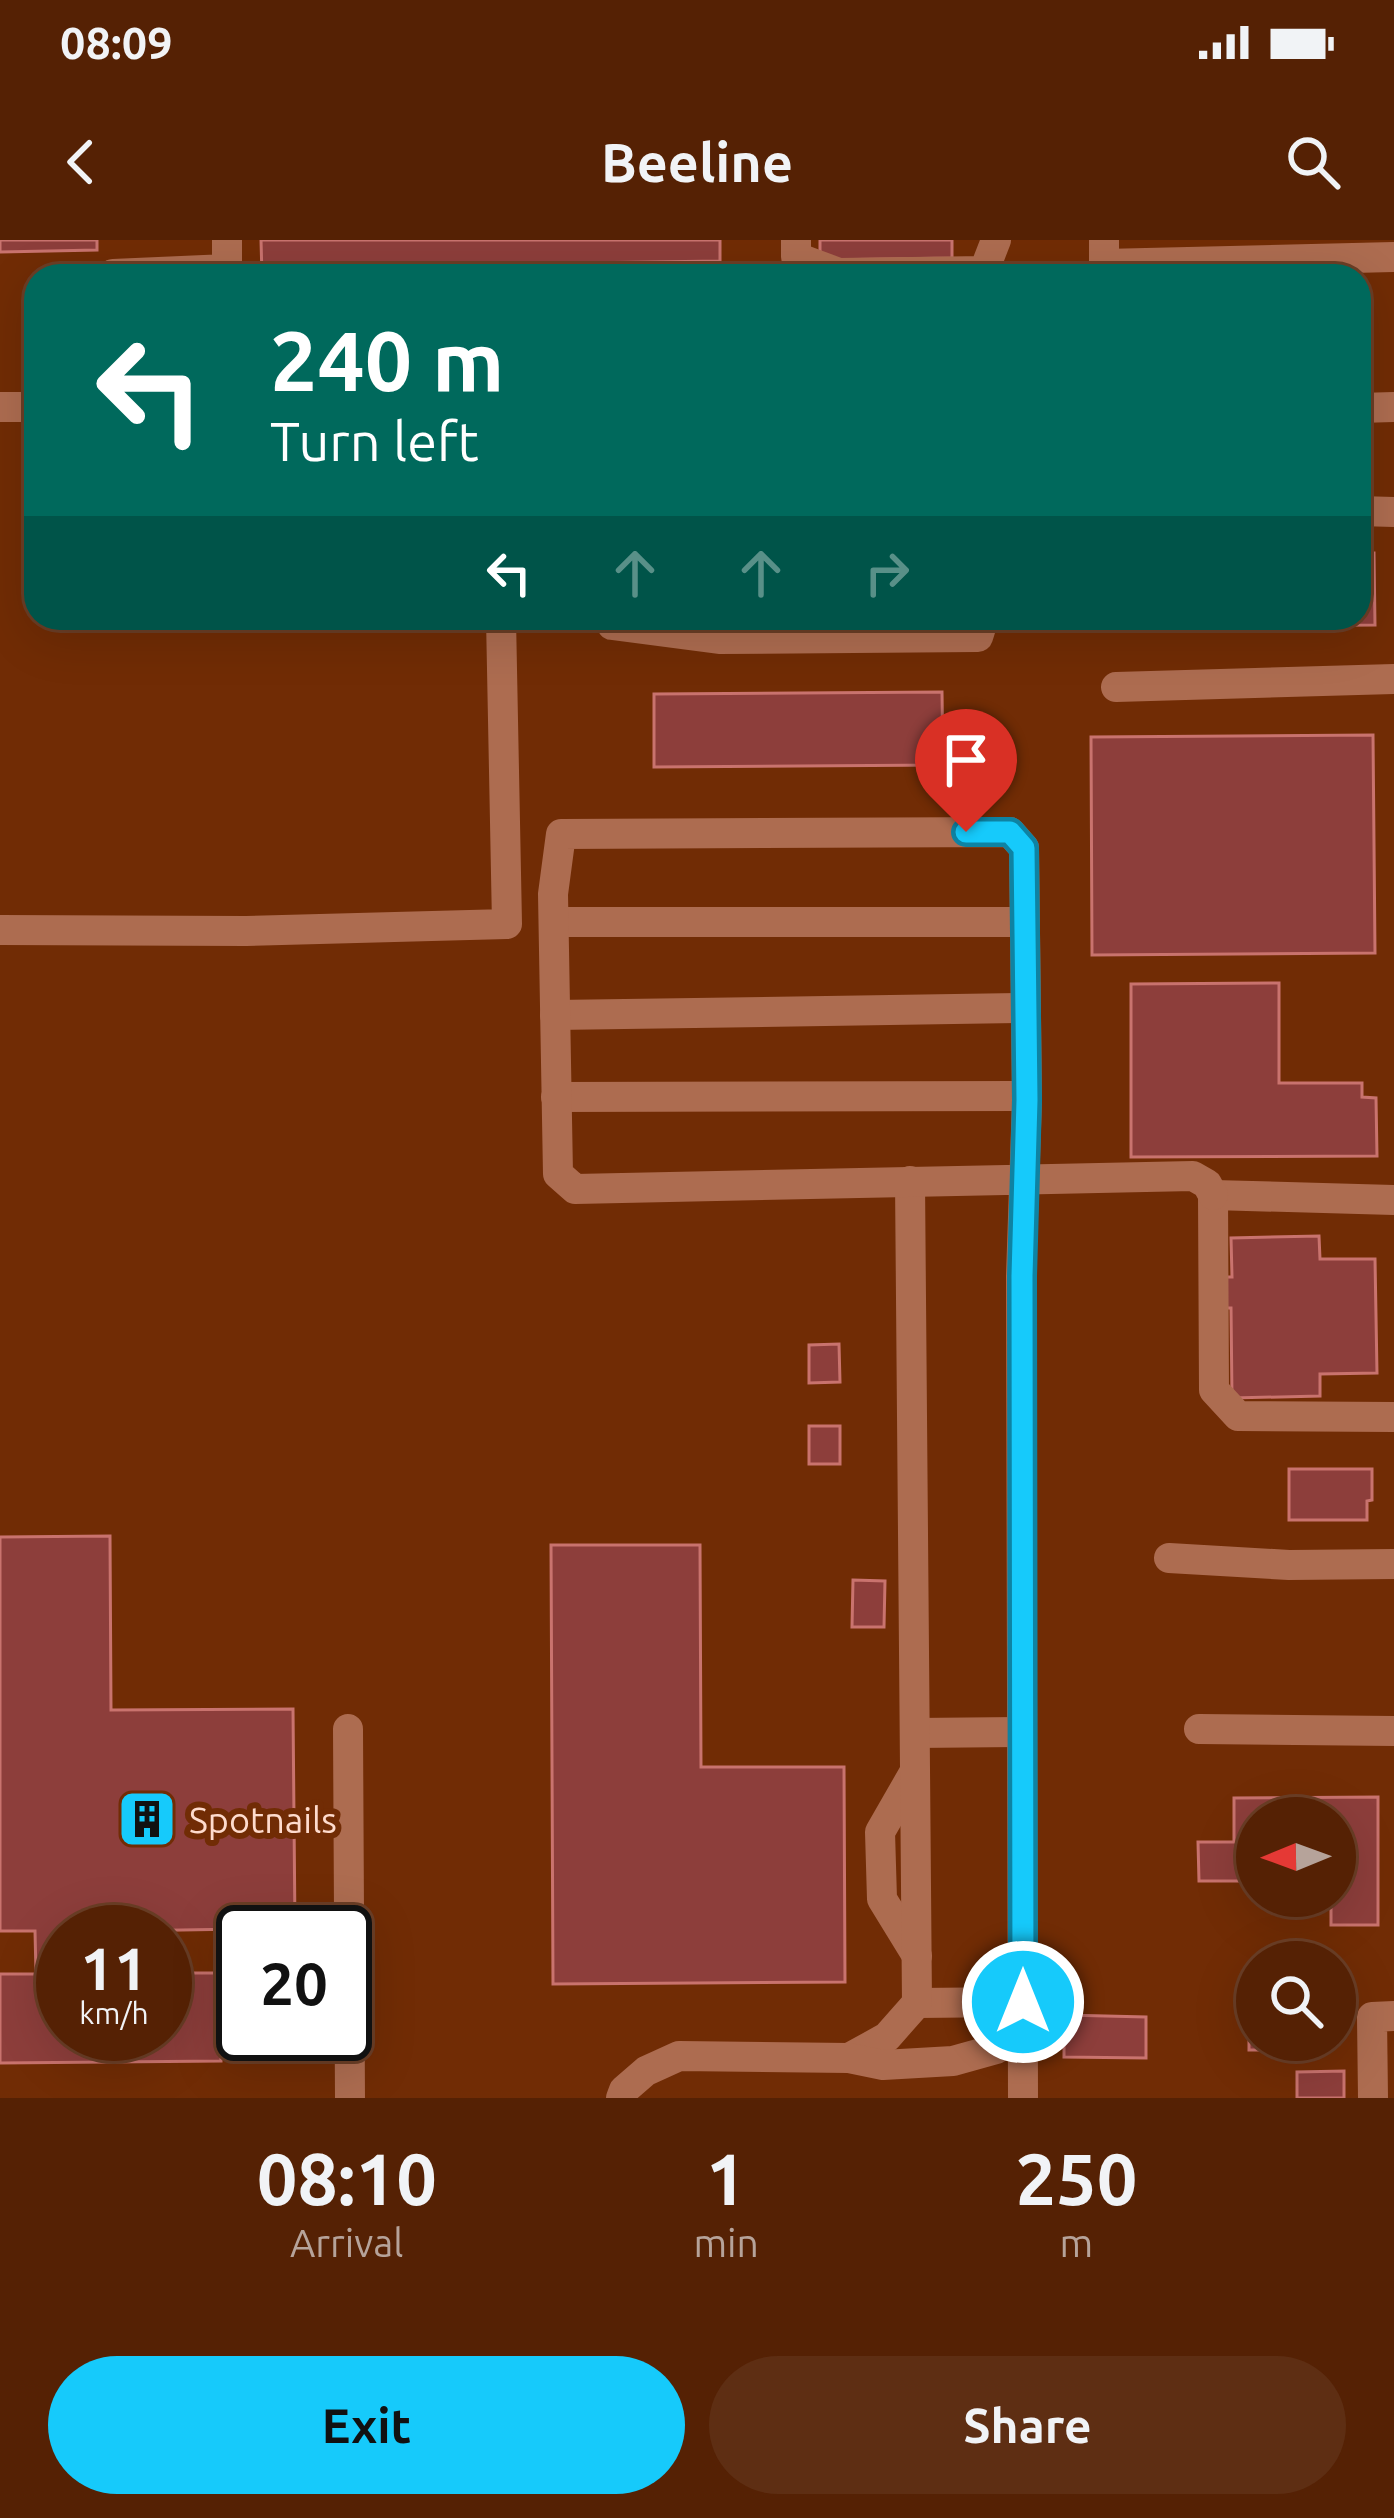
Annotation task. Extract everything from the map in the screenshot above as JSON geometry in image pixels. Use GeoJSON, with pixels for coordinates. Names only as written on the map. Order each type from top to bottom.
{"type":"FeatureCollection","features":[{"type":"Feature","properties":{"kind":"lane"},"geometry":{"type":"LineString","coordinates":[[796,240],[796,256],[816,264]]}},
{"type":"Feature","properties":{"kind":"lane"},"geometry":{"type":"LineString","coordinates":[[1104,240],[1104,264],[1394,257]]}},
{"type":"Feature","properties":{"kind":"lane"},"geometry":{"type":"LineString","coordinates":[[0,930],[245,931],[507,924],[501,630]]}},
{"type":"Feature","properties":{"kind":"lane"},"geometry":{"type":"LineString","coordinates":[[650,630],[719,639],[978,637],[980,630]]}},
{"type":"Feature","properties":{"kind":"lane"},"geometry":{"type":"LineString","coordinates":[[1116,687],[1394,679]]}},
{"type":"Feature","properties":{"kind":"lane"},"geometry":{"type":"LineString","coordinates":[[1023,2098],[1023,1178],[1027,1096],[1024,848],[1010,832],[561,834],[553,894],[558,1174],[575,1189],[1023,1178],[1193,1177],[1207,1184],[1213,1195],[1214,1390],[1238,1416],[1394,1418]]}},
{"type":"Feature","properties":{"kind":"lane"},"geometry":{"type":"LineString","coordinates":[[554,922],[1025,922]]}},
{"type":"Feature","properties":{"kind":"lane"},"geometry":{"type":"LineString","coordinates":[[555,1015],[1026,1008]]}},
{"type":"Feature","properties":{"kind":"lane"},"geometry":{"type":"LineString","coordinates":[[556,1096],[1027,1096]]}},
{"type":"Feature","properties":{"kind":"lane"},"geometry":{"type":"LineString","coordinates":[[849,2058],[886,2037],[907,2014],[917,1956],[910,1181]]}},
{"type":"Feature","properties":{"kind":"lane"},"geometry":{"type":"LineString","coordinates":[[1213,1195],[1394,1200]]}},
{"type":"Feature","properties":{"kind":"lane"},"geometry":{"type":"LineString","coordinates":[[1168,1558],[1289,1565],[1394,1564]]}},
{"type":"Feature","properties":{"kind":"lane"},"geometry":{"type":"LineString","coordinates":[[348,1729],[350,2098]]}},
{"type":"Feature","properties":{"kind":"lane"},"geometry":{"type":"LineString","coordinates":[[1199,1729],[1394,1731]]}},
{"type":"Feature","properties":{"kind":"lane"},"geometry":{"type":"LineString","coordinates":[[915,1733],[1022,1732]]}},
{"type":"Feature","properties":{"kind":"lane"},"geometry":{"type":"LineString","coordinates":[[907,2014],[1023,2016]]}},
{"type":"Feature","properties":{"kind":"lane"},"geometry":{"type":"LineString","coordinates":[[907,2014],[922,2044],[953,2061]]}},
{"type":"Feature","properties":{"kind":"lane"},"geometry":{"type":"LineString","coordinates":[[621,2098],[646,2072],[679,2056],[849,2058],[883,2065],[953,2061],[996,2049],[1023,2016]]}},
{"type":"Feature","properties":{"kind":"lane"},"geometry":{"type":"LineString","coordinates":[[1372,2098],[1372,2017],[1394,2016]]}},
{"type":"Feature","properties":{"kind":"building"},"geometry":{"type":"Polygon","coordinates":[[[0,240],[97,240],[97,250],[0,252],[0,240]]]}},
{"type":"Feature","properties":{"kind":"building"},"geometry":{"type":"Polygon","coordinates":[[[261,240],[720,240],[720,261],[262,264],[261,240]]]}},
{"type":"Feature","properties":{"kind":"building"},"geometry":{"type":"Polygon","coordinates":[[[820,240],[952,240],[952,258],[820,260],[820,240]]]}},
{"type":"Feature","properties":{"kind":"building"},"geometry":{"type":"Polygon","coordinates":[[[1371,553],[1374,553],[1375,625],[1371,625],[1371,553]]]}},
{"type":"Feature","properties":{"kind":"building"},"geometry":{"type":"Polygon","coordinates":[[[942,692],[943,765],[654,767],[654,694],[942,692]]]}},
{"type":"Feature","properties":{"kind":"building"},"geometry":{"type":"Polygon","coordinates":[[[1373,735],[1375,953],[1092,955],[1091,737],[1373,735]]]}},
{"type":"Feature","properties":{"kind":"building"},"geometry":{"type":"Polygon","coordinates":[[[1279,983],[1279,1083],[1362,1083],[1362,1097],[1376,1098],[1377,1156],[1131,1157],[1131,984],[1279,983]]]}},
{"type":"Feature","properties":{"kind":"building"},"geometry":{"type":"Polygon","coordinates":[[[1319,1236],[1320,1259],[1375,1259],[1377,1373],[1320,1374],[1320,1396],[1232,1398],[1231,1308],[1215,1308],[1214,1277],[1232,1277],[1231,1238],[1319,1236]]]}},
{"type":"Feature","properties":{"kind":"building"},"geometry":{"type":"Polygon","coordinates":[[[839,1344],[840,1382],[809,1383],[809,1345],[839,1344]]]}},
{"type":"Feature","properties":{"kind":"building"},"geometry":{"type":"Polygon","coordinates":[[[809,1426],[840,1426],[840,1464],[809,1464],[809,1426]]]}},
{"type":"Feature","properties":{"kind":"building"},"geometry":{"type":"Polygon","coordinates":[[[1289,1469],[1372,1469],[1367,1520],[1289,1520],[1289,1469]]]}},
{"type":"Feature","properties":{"kind":"building","name":"Spotnails"},"geometry":{"type":"Polygon","coordinates":[[[110,1536],[111,1710],[293,1709],[295,1905],[216,1905],[216,1929],[192,1930],[192,1905],[36,1905],[36,1974],[35,1931],[0,1931],[0,1537],[110,1536]]]}},
{"type":"Feature","properties":{"kind":"building"},"geometry":{"type":"Polygon","coordinates":[[[551,1545],[700,1545],[701,1767],[844,1767],[845,1982],[553,1984],[551,1545]]]}},
{"type":"Feature","properties":{"kind":"building"},"geometry":{"type":"Polygon","coordinates":[[[853,1580],[885,1581],[884,1627],[852,1627],[853,1580]]]}},
{"type":"Feature","properties":{"kind":"building"},"geometry":{"type":"Polygon","coordinates":[[[1356,1797],[1378,1797],[1378,1925],[1331,1925],[1331,1917],[1356,1917],[1356,1797]]]}},
{"type":"Feature","properties":{"kind":"building"},"geometry":{"type":"Polygon","coordinates":[[[1234,1798],[1236,1881],[1199,1881],[1198,1842],[1234,1842],[1234,1798]]]}},
{"type":"Feature","properties":{"kind":"building","name":"Spotnails"},"geometry":{"type":"Polygon","coordinates":[[[192,1973],[216,1973],[216,2061],[221,2061],[0,2063],[0,1974],[36,1974],[36,2061],[192,2061],[192,1973]]]}},
{"type":"Feature","properties":{"kind":"building"},"geometry":{"type":"Polygon","coordinates":[[[1064,2015],[1146,2017],[1146,2058],[1064,2057],[1064,2015]]]}},
{"type":"Feature","properties":{"kind":"building"},"geometry":{"type":"Polygon","coordinates":[[[1344,2071],[1344,2098],[1297,2098],[1297,2072],[1344,2071]]]}},
{"type":"Feature","properties":{"kind":"place","name":"Spotnails"},"geometry":{"type":"Point","coordinates":[147,1819]}},
{"type":"Feature","properties":{"kind":"route"},"geometry":{"type":"LineString","coordinates":[[966,832],[1010,832],[1024,848],[1023,2002]]}}]}
